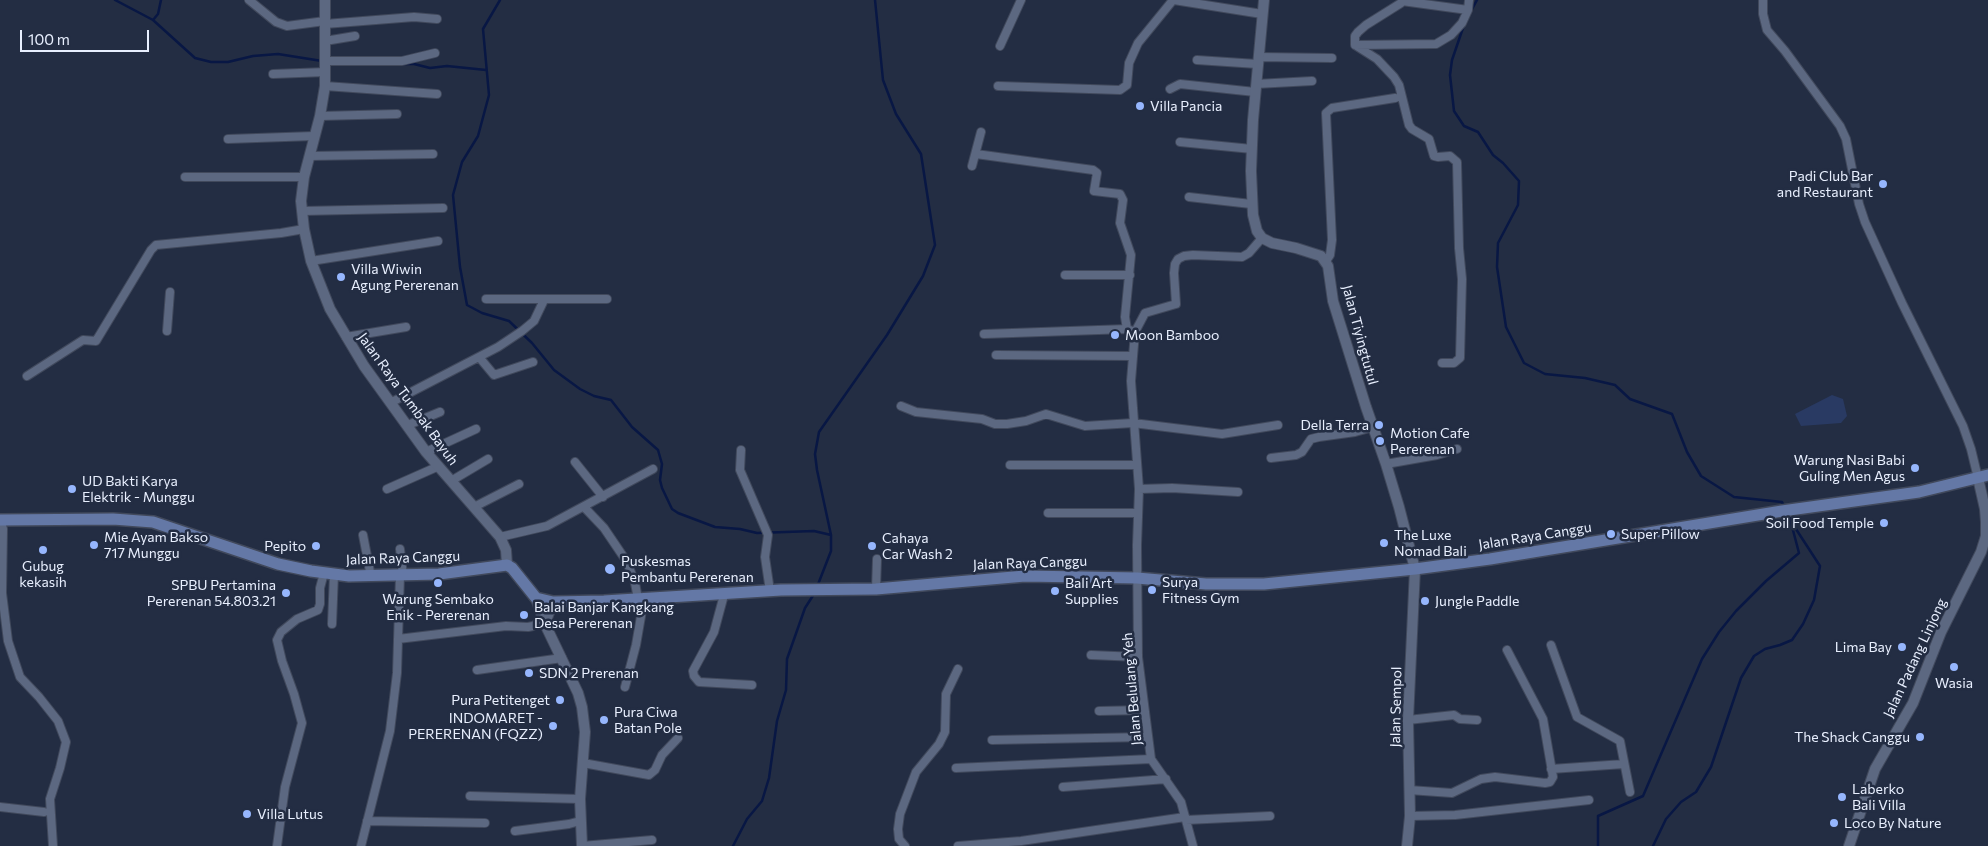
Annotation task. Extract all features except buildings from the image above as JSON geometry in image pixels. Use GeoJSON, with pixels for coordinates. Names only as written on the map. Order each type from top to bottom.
{"type":"FeatureCollection","features":[{"type":"Feature","properties":{"kind":"main road","name":"Jalan Raya Canggu"},"geometry":{"type":"LineString","coordinates":[[536,598],[553,602],[724,595],[770,590],[876,589],[1025,576],[1137,578],[1206,584],[1264,584],[1415,569],[1490,559],[1782,511],[1918,492],[1983,476]]}},
{"type":"Feature","properties":{"kind":"main road","name":"Jalan Raya Canggu"},"geometry":{"type":"LineString","coordinates":[[0,520],[113,519],[153,522],[278,564],[329,574],[371,577],[464,572],[507,565]]}},
{"type":"Feature","properties":{"kind":"main road"},"geometry":{"type":"LineString","coordinates":[[507,565],[512,568],[536,598]]}},
{"type":"Feature","properties":{"kind":"street"},"geometry":{"type":"LineString","coordinates":[[249,0],[276,22],[287,26],[414,17],[437,19]]}},
{"type":"Feature","properties":{"kind":"street","name":"Jalan Raya Tumbak Bayuh"},"geometry":{"type":"LineString","coordinates":[[325,0],[325,86],[320,116],[304,178],[302,212],[311,261],[330,309],[364,366],[392,402],[426,452],[500,537],[506,550],[507,565]]}},
{"type":"Feature","properties":{"kind":"street"},"geometry":{"type":"LineString","coordinates":[[1000,46],[1021,0]]}},
{"type":"Feature","properties":{"kind":"street"},"geometry":{"type":"LineString","coordinates":[[998,86],[1120,90],[1127,85],[1129,63],[1138,44],[1174,0],[1262,14]]}},
{"type":"Feature","properties":{"kind":"street"},"geometry":{"type":"LineString","coordinates":[[1264,0],[1257,60],[1251,204],[1257,231],[1262,238],[1272,243],[1312,252],[1321,256],[1326,261],[1330,255],[1332,240],[1326,114],[1332,108],[1395,98]]}},
{"type":"Feature","properties":{"kind":"street"},"geometry":{"type":"LineString","coordinates":[[1354,45],[1356,36],[1362,28],[1402,0],[1468,10]]}},
{"type":"Feature","properties":{"kind":"street"},"geometry":{"type":"LineString","coordinates":[[1354,45],[1436,44],[1451,36],[1462,23],[1468,10],[1469,0]]}},
{"type":"Feature","properties":{"kind":"street"},"geometry":{"type":"LineString","coordinates":[[1763,0],[1766,30],[1785,51],[1840,126],[1846,139],[1859,204],[1865,222],[1902,303],[1963,426],[1983,476]]}},
{"type":"Feature","properties":{"kind":"street"},"geometry":{"type":"LineString","coordinates":[[325,41],[355,36]]}},
{"type":"Feature","properties":{"kind":"street"},"geometry":{"type":"LineString","coordinates":[[1354,45],[1377,59],[1394,77],[1409,125],[1412,129],[1429,139],[1434,156],[1450,156],[1457,162],[1459,248],[1462,279],[1460,358],[1454,363],[1442,363]]}},
{"type":"Feature","properties":{"kind":"street"},"geometry":{"type":"LineString","coordinates":[[274,74],[326,67],[402,61],[435,53]]}},
{"type":"Feature","properties":{"kind":"street"},"geometry":{"type":"LineString","coordinates":[[1198,60],[1332,58]]}},
{"type":"Feature","properties":{"kind":"street"},"geometry":{"type":"LineString","coordinates":[[1170,89],[1180,84],[1256,88],[1312,81]]}},
{"type":"Feature","properties":{"kind":"street"},"geometry":{"type":"LineString","coordinates":[[325,86],[437,94]]}},
{"type":"Feature","properties":{"kind":"street"},"geometry":{"type":"LineString","coordinates":[[320,116],[397,114]]}},
{"type":"Feature","properties":{"kind":"street"},"geometry":{"type":"LineString","coordinates":[[972,166],[981,132]]}},
{"type":"Feature","properties":{"kind":"street"},"geometry":{"type":"LineString","coordinates":[[228,139],[314,136]]}},
{"type":"Feature","properties":{"kind":"street"},"geometry":{"type":"LineString","coordinates":[[1180,142],[1252,149]]}},
{"type":"Feature","properties":{"kind":"street"},"geometry":{"type":"LineString","coordinates":[[309,156],[433,154]]}},
{"type":"Feature","properties":{"kind":"street","name":"Jalan Belulang Yeh"},"geometry":{"type":"LineString","coordinates":[[976,154],[1093,170],[1097,173],[1094,190],[1120,194],[1123,200],[1120,223],[1132,255],[1125,317],[1131,331],[1133,423],[1139,489],[1138,657],[1151,759],[1177,793],[1193,846]]}},
{"type":"Feature","properties":{"kind":"street"},"geometry":{"type":"LineString","coordinates":[[185,177],[304,178]]}},
{"type":"Feature","properties":{"kind":"street"},"geometry":{"type":"LineString","coordinates":[[1189,197],[1251,204]]}},
{"type":"Feature","properties":{"kind":"street"},"geometry":{"type":"LineString","coordinates":[[302,212],[443,208]]}},
{"type":"Feature","properties":{"kind":"street"},"geometry":{"type":"LineString","coordinates":[[26,376],[82,340],[96,341],[150,250],[156,245],[281,233],[304,229]]}},
{"type":"Feature","properties":{"kind":"street"},"geometry":{"type":"LineString","coordinates":[[984,334],[1131,331],[1145,313],[1176,304],[1174,273],[1175,264],[1178,259],[1193,255],[1242,257],[1249,253],[1262,238]]}},
{"type":"Feature","properties":{"kind":"street"},"geometry":{"type":"LineString","coordinates":[[311,261],[438,241]]}},
{"type":"Feature","properties":{"kind":"street","name":"Jalan Tiyingtutul"},"geometry":{"type":"LineString","coordinates":[[1326,261],[1333,300],[1366,407],[1386,464],[1415,569]]}},
{"type":"Feature","properties":{"kind":"street"},"geometry":{"type":"LineString","coordinates":[[1065,275],[1130,275]]}},
{"type":"Feature","properties":{"kind":"street"},"geometry":{"type":"LineString","coordinates":[[167,331],[170,292]]}},
{"type":"Feature","properties":{"kind":"street"},"geometry":{"type":"LineString","coordinates":[[486,299],[607,299]]}},
{"type":"Feature","properties":{"kind":"street"},"geometry":{"type":"LineString","coordinates":[[392,402],[498,347],[534,321],[544,300]]}},
{"type":"Feature","properties":{"kind":"street"},"geometry":{"type":"LineString","coordinates":[[346,337],[406,327]]}},
{"type":"Feature","properties":{"kind":"street"},"geometry":{"type":"LineString","coordinates":[[996,355],[1132,356]]}},
{"type":"Feature","properties":{"kind":"street"},"geometry":{"type":"LineString","coordinates":[[479,357],[494,375],[533,362]]}},
{"type":"Feature","properties":{"kind":"street"},"geometry":{"type":"LineString","coordinates":[[901,406],[916,412],[982,419],[995,424],[1026,421],[1046,414],[1085,426],[1133,423],[1222,434],[1278,425]]}},
{"type":"Feature","properties":{"kind":"street"},"geometry":{"type":"LineString","coordinates":[[408,425],[440,412]]}},
{"type":"Feature","properties":{"kind":"street"},"geometry":{"type":"LineString","coordinates":[[1271,458],[1296,455],[1302,452],[1312,439],[1319,436],[1355,432],[1374,427]]}},
{"type":"Feature","properties":{"kind":"street"},"geometry":{"type":"LineString","coordinates":[[426,452],[476,429]]}},
{"type":"Feature","properties":{"kind":"street"},"geometry":{"type":"LineString","coordinates":[[1386,464],[1436,455],[1457,449]]}},
{"type":"Feature","properties":{"kind":"street"},"geometry":{"type":"LineString","coordinates":[[741,450],[740,470],[768,535],[765,557],[770,590]]}},
{"type":"Feature","properties":{"kind":"street"},"geometry":{"type":"LineString","coordinates":[[451,481],[488,459]]}},
{"type":"Feature","properties":{"kind":"street"},"geometry":{"type":"LineString","coordinates":[[575,462],[603,497]]}},
{"type":"Feature","properties":{"kind":"street"},"geometry":{"type":"LineString","coordinates":[[1010,465],[1137,465]]}},
{"type":"Feature","properties":{"kind":"street"},"geometry":{"type":"LineString","coordinates":[[387,488],[439,466]]}},
{"type":"Feature","properties":{"kind":"street"},"geometry":{"type":"LineString","coordinates":[[500,537],[548,526],[653,469]]}},
{"type":"Feature","properties":{"kind":"street","name":"Jalan Padang Linjong"},"geometry":{"type":"LineString","coordinates":[[1849,846],[1875,769],[1913,703],[1941,632],[1982,552],[1986,536],[1983,476]]}},
{"type":"Feature","properties":{"kind":"street"},"geometry":{"type":"LineString","coordinates":[[474,507],[518,484]]}},
{"type":"Feature","properties":{"kind":"street"},"geometry":{"type":"LineString","coordinates":[[1139,489],[1172,488],[1238,492]]}},
{"type":"Feature","properties":{"kind":"street"},"geometry":{"type":"LineString","coordinates":[[584,507],[604,528],[626,562],[641,599],[636,645],[625,687]]}},
{"type":"Feature","properties":{"kind":"street"},"geometry":{"type":"LineString","coordinates":[[1048,513],[1138,513]]}},
{"type":"Feature","properties":{"kind":"street"},"geometry":{"type":"LineString","coordinates":[[0,520],[2,529],[2,593],[8,641],[20,677],[58,721],[66,742],[50,800],[53,846]]}},
{"type":"Feature","properties":{"kind":"street"},"geometry":{"type":"LineString","coordinates":[[363,535],[371,577]]}},
{"type":"Feature","properties":{"kind":"street"},"geometry":{"type":"LineString","coordinates":[[361,846],[390,731],[397,673],[401,575],[400,549]]}},
{"type":"Feature","properties":{"kind":"street"},"geometry":{"type":"LineString","coordinates":[[876,589],[877,559]]}},
{"type":"Feature","properties":{"kind":"street","name":"Jalan Sempol"},"geometry":{"type":"LineString","coordinates":[[1407,846],[1410,816],[1408,720],[1415,569]]}},
{"type":"Feature","properties":{"kind":"street"},"geometry":{"type":"LineString","coordinates":[[329,574],[332,624]]}},
{"type":"Feature","properties":{"kind":"street"},"geometry":{"type":"LineString","coordinates":[[277,846],[284,787],[302,724],[277,640],[281,632],[297,619],[318,610],[321,600],[320,588],[329,574]]}},
{"type":"Feature","properties":{"kind":"street"},"geometry":{"type":"LineString","coordinates":[[724,595],[714,632],[693,671],[694,676],[699,682],[752,685]]}},
{"type":"Feature","properties":{"kind":"street"},"geometry":{"type":"LineString","coordinates":[[536,598],[545,623],[578,693],[582,707],[585,732],[580,799],[582,846],[652,840]]}},
{"type":"Feature","properties":{"kind":"street"},"geometry":{"type":"LineString","coordinates":[[545,623],[553,602]]}},
{"type":"Feature","properties":{"kind":"street"},"geometry":{"type":"LineString","coordinates":[[398,639],[506,626],[533,626],[545,623]]}},
{"type":"Feature","properties":{"kind":"street"},"geometry":{"type":"LineString","coordinates":[[1551,644],[1577,717],[1620,741],[1630,792]]}},
{"type":"Feature","properties":{"kind":"street"},"geometry":{"type":"LineString","coordinates":[[1409,790],[1452,793],[1481,780],[1495,777],[1550,782],[1553,777],[1543,719],[1507,650]]}},
{"type":"Feature","properties":{"kind":"street"},"geometry":{"type":"LineString","coordinates":[[1091,655],[1138,657]]}},
{"type":"Feature","properties":{"kind":"street"},"geometry":{"type":"LineString","coordinates":[[477,670],[562,658]]}},
{"type":"Feature","properties":{"kind":"street"},"geometry":{"type":"LineString","coordinates":[[905,846],[899,840],[898,834],[900,814],[916,772],[939,744],[945,732],[946,694],[958,669]]}},
{"type":"Feature","properties":{"kind":"street"},"geometry":{"type":"LineString","coordinates":[[1100,711],[1144,710]]}},
{"type":"Feature","properties":{"kind":"street"},"geometry":{"type":"LineString","coordinates":[[1408,720],[1454,715],[1460,719],[1477,720]]}},
{"type":"Feature","properties":{"kind":"street"},"geometry":{"type":"LineString","coordinates":[[992,740],[1148,737]]}},
{"type":"Feature","properties":{"kind":"street"},"geometry":{"type":"LineString","coordinates":[[583,763],[649,775],[655,770],[662,755],[678,738]]}},
{"type":"Feature","properties":{"kind":"street"},"geometry":{"type":"LineString","coordinates":[[956,768],[1151,759]]}},
{"type":"Feature","properties":{"kind":"street"},"geometry":{"type":"LineString","coordinates":[[1552,769],[1624,764]]}},
{"type":"Feature","properties":{"kind":"street"},"geometry":{"type":"LineString","coordinates":[[1063,787],[1166,779]]}},
{"type":"Feature","properties":{"kind":"street"},"geometry":{"type":"LineString","coordinates":[[470,796],[580,799]]}},
{"type":"Feature","properties":{"kind":"street"},"geometry":{"type":"LineString","coordinates":[[1410,816],[1455,815],[1589,800]]}},
{"type":"Feature","properties":{"kind":"street"},"geometry":{"type":"LineString","coordinates":[[0,807],[44,812]]}},
{"type":"Feature","properties":{"kind":"street"},"geometry":{"type":"LineString","coordinates":[[958,846],[1021,841],[1185,819],[1270,816]]}},
{"type":"Feature","properties":{"kind":"street"},"geometry":{"type":"LineString","coordinates":[[367,821],[485,823]]}},
{"type":"Feature","properties":{"kind":"street"},"geometry":{"type":"LineString","coordinates":[[515,831],[580,821]]}},
{"type":"Feature","properties":{"kind":"shaded area"},"geometry":{"type":"Polygon","coordinates":[[[1832,395],[1843,399],[1847,416],[1841,423],[1801,426],[1795,414],[1832,395]]]}},
{"type":"Feature","properties":{"kind":"waterway"},"geometry":{"type":"LineString","coordinates":[[115,0],[153,20],[195,58],[211,62],[228,62],[253,56],[278,54],[322,61]]}},
{"type":"Feature","properties":{"kind":"waterway"},"geometry":{"type":"LineString","coordinates":[[153,20],[158,14],[161,0]]}},
{"type":"Feature","properties":{"kind":"waterway"},"geometry":{"type":"LineString","coordinates":[[500,0],[483,29],[489,95],[478,136],[462,162],[453,195],[460,267],[467,305],[482,313],[509,321],[532,343],[554,370],[580,389],[594,396],[611,400],[632,427],[658,450],[662,464],[660,480],[662,488],[672,509],[678,513],[715,527],[740,529],[757,533],[814,531],[831,535]]}},
{"type":"Feature","properties":{"kind":"waterway"},"geometry":{"type":"LineString","coordinates":[[817,587],[831,551],[831,535],[815,454],[819,432],[887,335],[923,276],[935,245],[921,154],[896,114],[883,80],[875,0]]}},
{"type":"Feature","properties":{"kind":"waterway"},"geometry":{"type":"LineString","coordinates":[[1471,11],[1477,0]]}},
{"type":"Feature","properties":{"kind":"waterway"},"geometry":{"type":"LineString","coordinates":[[1464,25],[1452,60],[1450,75],[1454,111],[1464,126],[1478,132],[1493,155],[1519,181],[1518,205],[1498,243],[1497,267],[1506,327],[1524,363],[1545,374],[1585,378],[1615,385],[1630,399],[1672,414],[1687,452],[1701,476],[1734,497],[1782,502],[1785,508]]}},
{"type":"Feature","properties":{"kind":"waterway"},"geometry":{"type":"LineString","coordinates":[[403,64],[414,64],[430,68],[447,66],[486,70]]}},
{"type":"Feature","properties":{"kind":"waterway"},"geometry":{"type":"LineString","coordinates":[[1598,846],[1598,816],[1643,796],[1702,659],[1719,632],[1736,611],[1766,581],[1799,553],[1789,515]]}},
{"type":"Feature","properties":{"kind":"waterway"},"geometry":{"type":"LineString","coordinates":[[1653,846],[1666,819],[1681,802],[1696,792],[1711,767],[1741,678],[1754,656],[1765,649],[1792,640],[1803,624],[1814,600],[1820,566],[1794,526]]}},
{"type":"Feature","properties":{"kind":"waterway"},"geometry":{"type":"LineString","coordinates":[[733,846],[747,819],[762,801],[769,778],[777,721],[786,690],[787,659],[805,608],[814,594]]}},
{"type":"Feature","properties":{"kind":"place","name":"Villa Pancia"},"geometry":{"type":"Point","coordinates":[1140,106]}},
{"type":"Feature","properties":{"kind":"place","name":"Padi Club Bar and Restaurant"},"geometry":{"type":"Point","coordinates":[1883,184]}},
{"type":"Feature","properties":{"kind":"place","name":"Villa Wiwin Agung Pererenan"},"geometry":{"type":"Point","coordinates":[341,277]}},
{"type":"Feature","properties":{"kind":"place","name":"Moon Bamboo"},"geometry":{"type":"Point","coordinates":[1115,335]}},
{"type":"Feature","properties":{"kind":"place","name":"Della Terra"},"geometry":{"type":"Point","coordinates":[1379,425]}},
{"type":"Feature","properties":{"kind":"place","name":"Motion Cafe Pererenan"},"geometry":{"type":"Point","coordinates":[1380,441]}},
{"type":"Feature","properties":{"kind":"place","name":"Warung Nasi Babi Guling Men Agus"},"geometry":{"type":"Point","coordinates":[1915,468]}},
{"type":"Feature","properties":{"kind":"place","name":"UD Bakti Karya Elektrik - Munggu"},"geometry":{"type":"Point","coordinates":[72,489]}},
{"type":"Feature","properties":{"kind":"place","name":"Soil Food Temple"},"geometry":{"type":"Point","coordinates":[1884,523]}},
{"type":"Feature","properties":{"kind":"place","name":"Super Pillow"},"geometry":{"type":"Point","coordinates":[1611,534]}},
{"type":"Feature","properties":{"kind":"place","name":"The Luxe Nomad Bali"},"geometry":{"type":"Point","coordinates":[1384,543]}},
{"type":"Feature","properties":{"kind":"place","name":"Mie Ayam Bakso 717 Munggu"},"geometry":{"type":"Point","coordinates":[94,545]}},
{"type":"Feature","properties":{"kind":"place","name":"Pepito"},"geometry":{"type":"Point","coordinates":[316,546]}},
{"type":"Feature","properties":{"kind":"place","name":"Cahaya Car Wash 2"},"geometry":{"type":"Point","coordinates":[872,546]}},
{"type":"Feature","properties":{"kind":"place","name":"Gubug kekasih"},"geometry":{"type":"Point","coordinates":[43,550]}},
{"type":"Feature","properties":{"kind":"place","name":"Puskesmas Pembantu Pererenan"},"geometry":{"type":"Point","coordinates":[610,569]}},
{"type":"Feature","properties":{"kind":"place","name":"Warung Sembako Enik - Pererenan"},"geometry":{"type":"Point","coordinates":[438,583]}},
{"type":"Feature","properties":{"kind":"place","name":"Surya Fitness Gym"},"geometry":{"type":"Point","coordinates":[1152,590]}},
{"type":"Feature","properties":{"kind":"place","name":"Bali Art Supplies"},"geometry":{"type":"Point","coordinates":[1055,591]}},
{"type":"Feature","properties":{"kind":"place","name":"SPBU Pertamina Pererenan 54.803.21"},"geometry":{"type":"Point","coordinates":[286,593]}},
{"type":"Feature","properties":{"kind":"place","name":"Jungle Paddle"},"geometry":{"type":"Point","coordinates":[1425,601]}},
{"type":"Feature","properties":{"kind":"place","name":"Balai Banjar Kangkang Desa Pererenan"},"geometry":{"type":"Point","coordinates":[524,615]}},
{"type":"Feature","properties":{"kind":"place","name":"Lima Bay"},"geometry":{"type":"Point","coordinates":[1902,647]}},
{"type":"Feature","properties":{"kind":"place","name":"Wasia"},"geometry":{"type":"Point","coordinates":[1954,667]}},
{"type":"Feature","properties":{"kind":"place","name":"SDN 2 Prerenan"},"geometry":{"type":"Point","coordinates":[529,673]}},
{"type":"Feature","properties":{"kind":"place","name":"Pura Petitenget"},"geometry":{"type":"Point","coordinates":[560,700]}},
{"type":"Feature","properties":{"kind":"place","name":"Pura Ciwa Batan Pole"},"geometry":{"type":"Point","coordinates":[604,720]}},
{"type":"Feature","properties":{"kind":"place","name":"INDOMARET - PERERENAN (FQZZ)"},"geometry":{"type":"Point","coordinates":[553,726]}},
{"type":"Feature","properties":{"kind":"place","name":"The Shack Canggu"},"geometry":{"type":"Point","coordinates":[1920,737]}},
{"type":"Feature","properties":{"kind":"place","name":"Laberko Bali Villa"},"geometry":{"type":"Point","coordinates":[1842,797]}},
{"type":"Feature","properties":{"kind":"place","name":"Villa Lutus"},"geometry":{"type":"Point","coordinates":[247,814]}},
{"type":"Feature","properties":{"kind":"place","name":"Loco By Nature"},"geometry":{"type":"Point","coordinates":[1834,823]}}]}
